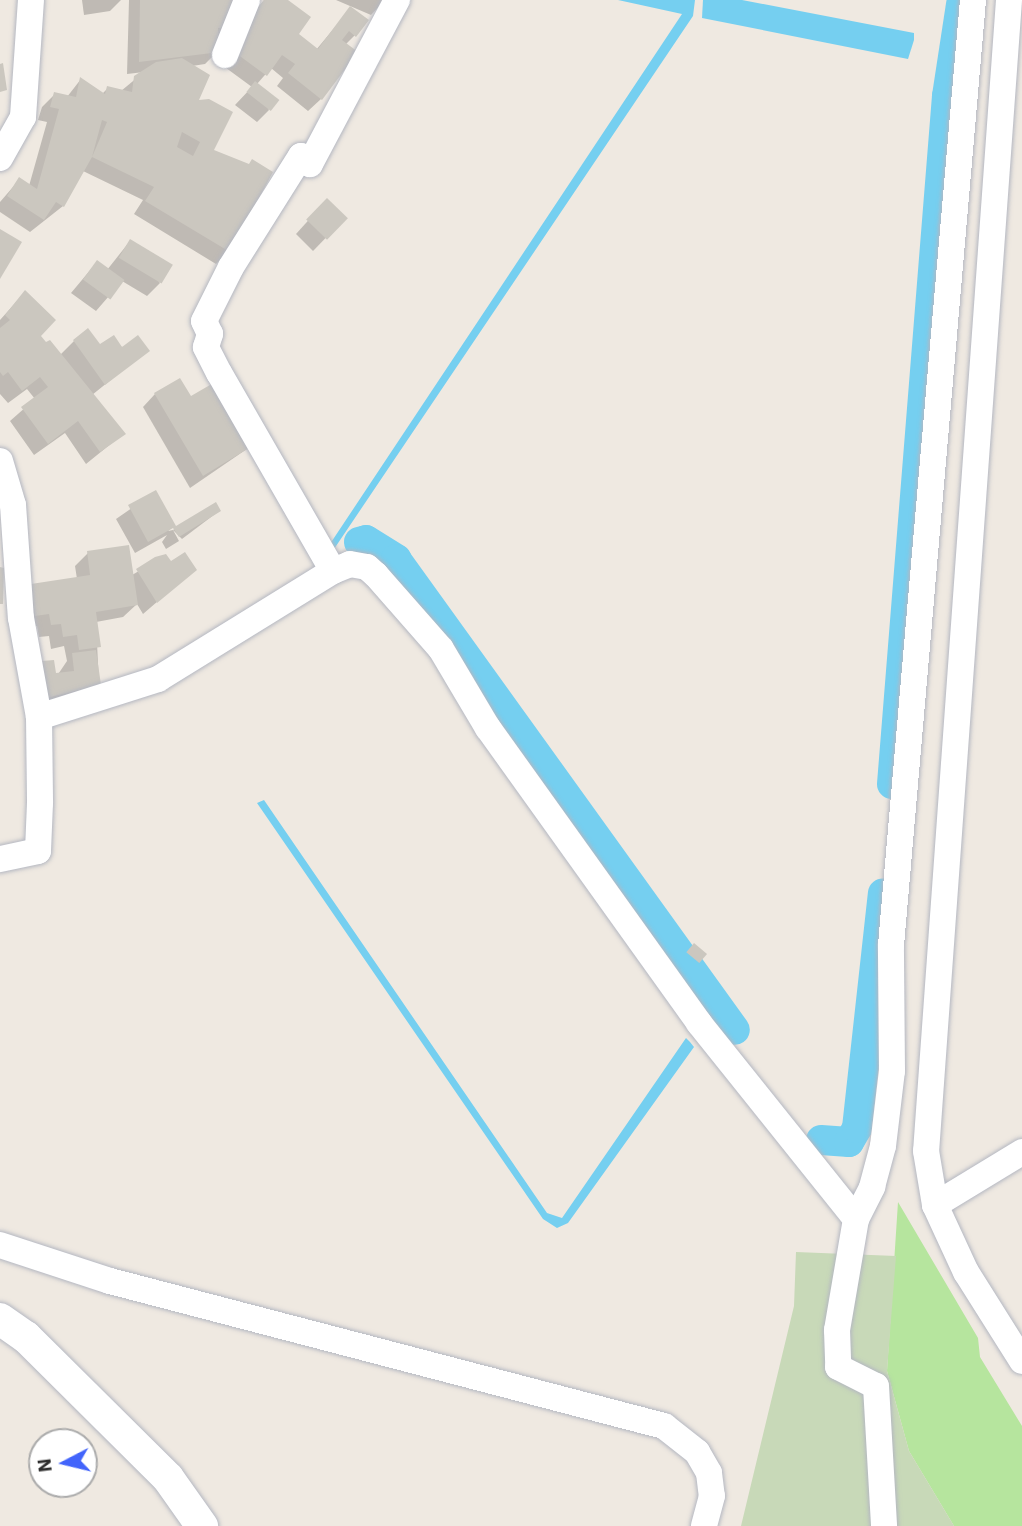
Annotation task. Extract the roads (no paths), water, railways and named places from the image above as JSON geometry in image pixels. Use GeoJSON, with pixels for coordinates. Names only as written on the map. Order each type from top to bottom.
{"type":"FeatureCollection","features":[{"type":"Feature","properties":{"kind":"street"},"geometry":{"type":"LineString","coordinates":[[1,157],[23,117],[31,0]]}},
{"type":"Feature","properties":{"kind":"street"},"geometry":{"type":"LineString","coordinates":[[225,55],[247,0]]}},
{"type":"Feature","properties":{"kind":"street"},"geometry":{"type":"LineString","coordinates":[[333,571],[219,373],[206,347],[209,334],[204,321],[231,267],[301,156],[310,164],[397,0]]}},
{"type":"Feature","properties":{"kind":"street"},"geometry":{"type":"LineString","coordinates":[[884,1526],[876,1386],[838,1367],[837,1330],[856,1219],[872,1186],[883,1146],[892,1071],[891,944],[973,0]]}},
{"type":"Feature","properties":{"kind":"street"},"geometry":{"type":"LineString","coordinates":[[1009,0],[926,1151],[935,1205],[966,1272],[1012,1322],[1022,1361]]}},
{"type":"Feature","properties":{"kind":"street"},"geometry":{"type":"LineString","coordinates":[[0,461],[13,505],[10,618],[39,717],[38,851],[0,859]]}},
{"type":"Feature","properties":{"kind":"street"},"geometry":{"type":"LineString","coordinates":[[39,717],[158,679],[333,571],[350,564],[367,567],[441,649],[488,728],[699,1023],[856,1219]]}},
{"type":"Feature","properties":{"kind":"street"},"geometry":{"type":"LineString","coordinates":[[935,1205],[1022,1152]]}},
{"type":"Feature","properties":{"kind":"street"},"geometry":{"type":"LineString","coordinates":[[0,1245],[344,1352],[530,1402],[640,1419],[681,1436],[709,1473],[712,1496],[704,1526]]}},
{"type":"Feature","properties":{"kind":"street"},"geometry":{"type":"LineString","coordinates":[[0,1319],[26,1337],[168,1478],[202,1526]]}},
{"type":"Feature","properties":{"kind":"water"},"geometry":{"type":"Polygon","coordinates":[[[618,0],[695,0],[693,16],[330,555],[326,550],[682,14],[618,0]]]}},
{"type":"Feature","properties":{"kind":"water"},"geometry":{"type":"Polygon","coordinates":[[[703,0],[742,0],[914,33],[914,40],[908,59],[702,18],[703,0]]]}},
{"type":"Feature","properties":{"kind":"water"},"geometry":{"type":"Polygon","coordinates":[[[264,800],[547,1213],[562,1218],[686,1038],[694,1047],[568,1223],[557,1228],[543,1219],[257,803],[264,800]]]}},
{"type":"Feature","properties":{"kind":"waterway"},"geometry":{"type":"LineString","coordinates":[[892,784],[947,96],[961,4]]}},
{"type":"Feature","properties":{"kind":"waterway"},"geometry":{"type":"LineString","coordinates":[[359,542],[366,540],[396,559],[735,1030]]}},
{"type":"Feature","properties":{"kind":"waterway"},"geometry":{"type":"LineString","coordinates":[[821,1140],[849,1142],[857,1128],[883,893]]}}]}
